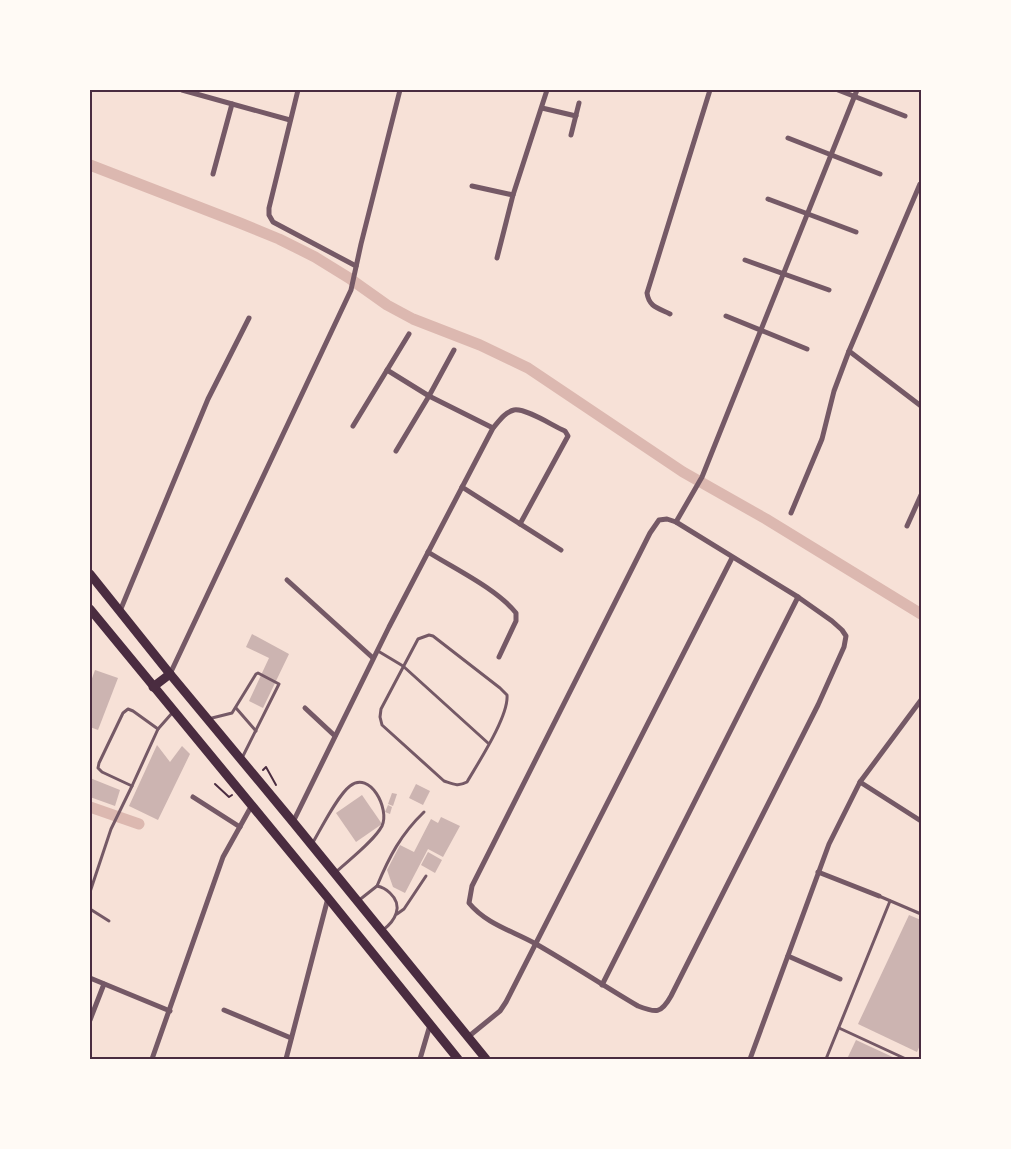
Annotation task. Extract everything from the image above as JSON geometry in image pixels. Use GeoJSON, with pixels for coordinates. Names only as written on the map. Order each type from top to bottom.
{"type":"FeatureCollection","features":[{"type":"Feature","properties":{"kind":"main road"},"geometry":{"type":"LineString","coordinates":[[90,574],[486,1059]]}},
{"type":"Feature","properties":{"kind":"main road"},"geometry":{"type":"LineString","coordinates":[[90,609],[458,1059]]}},
{"type":"Feature","properties":{"kind":"main road"},"geometry":{"type":"LineString","coordinates":[[153,687],[170,674]]}},
{"type":"Feature","properties":{"kind":"street"},"geometry":{"type":"LineString","coordinates":[[182,90],[290,120]]}},
{"type":"Feature","properties":{"kind":"street"},"geometry":{"type":"LineString","coordinates":[[298,90],[269,208],[269,215],[273,222],[356,268]]}},
{"type":"Feature","properties":{"kind":"street"},"geometry":{"type":"LineString","coordinates":[[170,674],[352,290],[361,244],[400,90]]}},
{"type":"Feature","properties":{"kind":"street"},"geometry":{"type":"LineString","coordinates":[[497,258],[513,196],[547,90]]}},
{"type":"Feature","properties":{"kind":"street"},"geometry":{"type":"LineString","coordinates":[[670,314],[653,306],[648,300],[647,292],[710,90]]}},
{"type":"Feature","properties":{"kind":"street"},"geometry":{"type":"LineString","coordinates":[[838,90],[905,116]]}},
{"type":"Feature","properties":{"kind":"street"},"geometry":{"type":"LineString","coordinates":[[676,522],[702,477],[857,90]]}},
{"type":"Feature","properties":{"kind":"street"},"geometry":{"type":"LineString","coordinates":[[572,135],[579,103]]}},
{"type":"Feature","properties":{"kind":"street"},"geometry":{"type":"LineString","coordinates":[[213,174],[232,104]]}},
{"type":"Feature","properties":{"kind":"street"},"geometry":{"type":"LineString","coordinates":[[542,108],[576,116]]}},
{"type":"Feature","properties":{"kind":"street"},"geometry":{"type":"LineString","coordinates":[[788,138],[880,174]]}},
{"type":"Feature","properties":{"kind":"street"},"geometry":{"type":"LineString","coordinates":[[791,513],[822,438],[834,391],[849,351],[920,184]]}},
{"type":"Feature","properties":{"kind":"street"},"geometry":{"type":"LineString","coordinates":[[472,186],[513,196]]}},
{"type":"Feature","properties":{"kind":"street"},"geometry":{"type":"LineString","coordinates":[[768,199],[856,232]]}},
{"type":"Feature","properties":{"kind":"street"},"geometry":{"type":"LineString","coordinates":[[745,260],[829,290]]}},
{"type":"Feature","properties":{"kind":"street"},"geometry":{"type":"LineString","coordinates":[[726,316],[807,349]]}},
{"type":"Feature","properties":{"kind":"street"},"geometry":{"type":"LineString","coordinates":[[120,611],[208,399],[249,318]]}},
{"type":"Feature","properties":{"kind":"street"},"geometry":{"type":"LineString","coordinates":[[354,426],[409,334]]}},
{"type":"Feature","properties":{"kind":"street"},"geometry":{"type":"LineString","coordinates":[[396,451],[454,350]]}},
{"type":"Feature","properties":{"kind":"street"},"geometry":{"type":"LineString","coordinates":[[849,351],[921,406]]}},
{"type":"Feature","properties":{"kind":"street"},"geometry":{"type":"LineString","coordinates":[[387,370],[429,396],[493,428]]}},
{"type":"Feature","properties":{"kind":"street"},"geometry":{"type":"LineString","coordinates":[[293,822],[373,658],[493,428],[513,410],[523,410],[568,436],[520,524]]}},
{"type":"Feature","properties":{"kind":"street"},"geometry":{"type":"LineString","coordinates":[[462,487],[561,550]]}},
{"type":"Feature","properties":{"kind":"street"},"geometry":{"type":"LineString","coordinates":[[907,526],[921,495]]}},
{"type":"Feature","properties":{"kind":"street"},"geometry":{"type":"LineString","coordinates":[[667,519],[676,522],[798,598],[832,622],[846,636],[844,647],[818,705],[666,1005],[659,1011],[652,1012],[602,985],[536,944],[476,912],[469,903],[472,886],[650,533],[659,520],[667,519]]}},
{"type":"Feature","properties":{"kind":"street"},"geometry":{"type":"LineString","coordinates":[[428,552],[485,587],[509,604],[516,613],[516,621],[499,657]]}},
{"type":"Feature","properties":{"kind":"street"},"geometry":{"type":"LineString","coordinates":[[468,1037],[500,1010],[506,1002],[732,558]]}},
{"type":"Feature","properties":{"kind":"street"},"geometry":{"type":"LineString","coordinates":[[287,580],[373,658]]}},
{"type":"Feature","properties":{"kind":"street"},"geometry":{"type":"LineString","coordinates":[[602,985],[798,598]]}},
{"type":"Feature","properties":{"kind":"street"},"geometry":{"type":"LineString","coordinates":[[750,1059],[829,844],[860,782],[921,700]]}},
{"type":"Feature","properties":{"kind":"street"},"geometry":{"type":"LineString","coordinates":[[305,708],[335,736]]}},
{"type":"Feature","properties":{"kind":"street"},"geometry":{"type":"LineString","coordinates":[[860,782],[921,821]]}},
{"type":"Feature","properties":{"kind":"street"},"geometry":{"type":"LineString","coordinates":[[193,798],[240,827]]}},
{"type":"Feature","properties":{"kind":"street"},"geometry":{"type":"LineString","coordinates":[[152,1059],[223,857],[252,805]]}},
{"type":"Feature","properties":{"kind":"street"},"geometry":{"type":"LineString","coordinates":[[818,872],[879,896]]}},
{"type":"Feature","properties":{"kind":"street"},"geometry":{"type":"LineString","coordinates":[[286,1059],[328,898]]}},
{"type":"Feature","properties":{"kind":"street"},"geometry":{"type":"LineString","coordinates":[[788,956],[840,979]]}},
{"type":"Feature","properties":{"kind":"street"},"geometry":{"type":"LineString","coordinates":[[90,978],[170,1011]]}},
{"type":"Feature","properties":{"kind":"street"},"geometry":{"type":"LineString","coordinates":[[90,1020],[104,984]]}},
{"type":"Feature","properties":{"kind":"street"},"geometry":{"type":"LineString","coordinates":[[224,1010],[291,1038]]}},
{"type":"Feature","properties":{"kind":"street"},"geometry":{"type":"LineString","coordinates":[[420,1059],[430,1024]]}},
{"type":"Feature","properties":{"kind":"lane"},"geometry":{"type":"LineString","coordinates":[[429,635],[433,636],[507,695],[508,702],[502,717],[467,782],[460,786],[444,781],[380,722],[381,709],[403,666],[418,639],[429,635]]}},
{"type":"Feature","properties":{"kind":"lane"},"geometry":{"type":"LineString","coordinates":[[377,651],[403,666],[488,743]]}},
{"type":"Feature","properties":{"kind":"lane"},"geometry":{"type":"LineString","coordinates":[[208,719],[232,713],[258,673],[279,684],[241,759]]}},
{"type":"Feature","properties":{"kind":"lane"},"geometry":{"type":"LineString","coordinates":[[236,708],[256,731]]}},
{"type":"Feature","properties":{"kind":"lane"},"geometry":{"type":"LineString","coordinates":[[132,786],[102,772],[98,768],[99,762],[123,712],[128,709],[158,729]]}},
{"type":"Feature","properties":{"kind":"lane"},"geometry":{"type":"LineString","coordinates":[[90,892],[111,829],[158,729],[174,712]]}},
{"type":"Feature","properties":{"kind":"lane"},"geometry":{"type":"LineString","coordinates":[[312,844],[343,792],[357,782],[369,785],[382,801],[383,823],[378,834],[335,873]]}},
{"type":"Feature","properties":{"kind":"lane"},"geometry":{"type":"LineString","coordinates":[[358,901],[376,886],[400,838],[424,812]]}},
{"type":"Feature","properties":{"kind":"lane"},"geometry":{"type":"LineString","coordinates":[[382,931],[404,909],[426,876]]}},
{"type":"Feature","properties":{"kind":"lane"},"geometry":{"type":"LineString","coordinates":[[376,886],[385,889],[394,897],[397,904],[397,914]]}},
{"type":"Feature","properties":{"kind":"lane"},"geometry":{"type":"LineString","coordinates":[[879,896],[921,914]]}},
{"type":"Feature","properties":{"kind":"lane"},"geometry":{"type":"LineString","coordinates":[[826,1059],[890,901]]}},
{"type":"Feature","properties":{"kind":"lane"},"geometry":{"type":"LineString","coordinates":[[90,909],[109,921]]}},
{"type":"Feature","properties":{"kind":"lane"},"geometry":{"type":"LineString","coordinates":[[839,1028],[906,1059]]}},
{"type":"Feature","properties":{"kind":"path"},"geometry":{"type":"LineString","coordinates":[[266,767],[278,788]]}},
{"type":"Feature","properties":{"kind":"path"},"geometry":{"type":"LineString","coordinates":[[214,784],[229,796]]}},
{"type":"Feature","properties":{"kind":"building"},"geometry":{"type":"Polygon","coordinates":[[[252,634],[289,654],[263,708],[249,701],[269,658],[246,647],[252,634]]]}},
{"type":"Feature","properties":{"kind":"building"},"geometry":{"type":"Polygon","coordinates":[[[95,670],[118,678],[98,730],[90,727],[90,684],[95,670]]]}},
{"type":"Feature","properties":{"kind":"building"},"geometry":{"type":"Polygon","coordinates":[[[157,745],[170,762],[182,746],[190,754],[158,820],[129,806],[157,745]]]}},
{"type":"Feature","properties":{"kind":"building"},"geometry":{"type":"Polygon","coordinates":[[[90,778],[120,790],[115,806],[90,797],[90,778]]]}},
{"type":"Feature","properties":{"kind":"building"},"geometry":{"type":"Polygon","coordinates":[[[416,784],[430,791],[423,805],[409,798],[416,784]]]}},
{"type":"Feature","properties":{"kind":"building"},"geometry":{"type":"Polygon","coordinates":[[[392,793],[397,794],[393,806],[388,804],[392,793]]]}},
{"type":"Feature","properties":{"kind":"building"},"geometry":{"type":"Polygon","coordinates":[[[362,795],[382,824],[356,842],[336,813],[362,795]]]}},
{"type":"Feature","properties":{"kind":"building"},"geometry":{"type":"Polygon","coordinates":[[[388,805],[392,807],[390,814],[385,812],[388,805]]]}},
{"type":"Feature","properties":{"kind":"building"},"geometry":{"type":"Polygon","coordinates":[[[441,817],[460,826],[443,857],[428,849],[405,893],[393,887],[387,870],[400,845],[414,852],[431,819],[438,823],[441,817]]]}},
{"type":"Feature","properties":{"kind":"building"},"geometry":{"type":"Polygon","coordinates":[[[428,852],[442,860],[435,873],[421,865],[428,852]]]}},
{"type":"Feature","properties":{"kind":"building"},"geometry":{"type":"Polygon","coordinates":[[[909,915],[921,920],[921,1043],[917,1052],[858,1024],[909,915]]]}},
{"type":"Feature","properties":{"kind":"building"},"geometry":{"type":"Polygon","coordinates":[[[856,1040],[897,1059],[847,1059],[856,1040]]]}},
{"type":"Feature","properties":{"kind":"waterway"},"geometry":{"type":"LineString","coordinates":[[90,165],[279,239],[315,257],[387,305],[413,319],[480,345],[528,368],[683,472],[766,519],[921,614]]}},
{"type":"Feature","properties":{"kind":"waterway"},"geometry":{"type":"LineString","coordinates":[[90,807],[139,824]]}}]}
